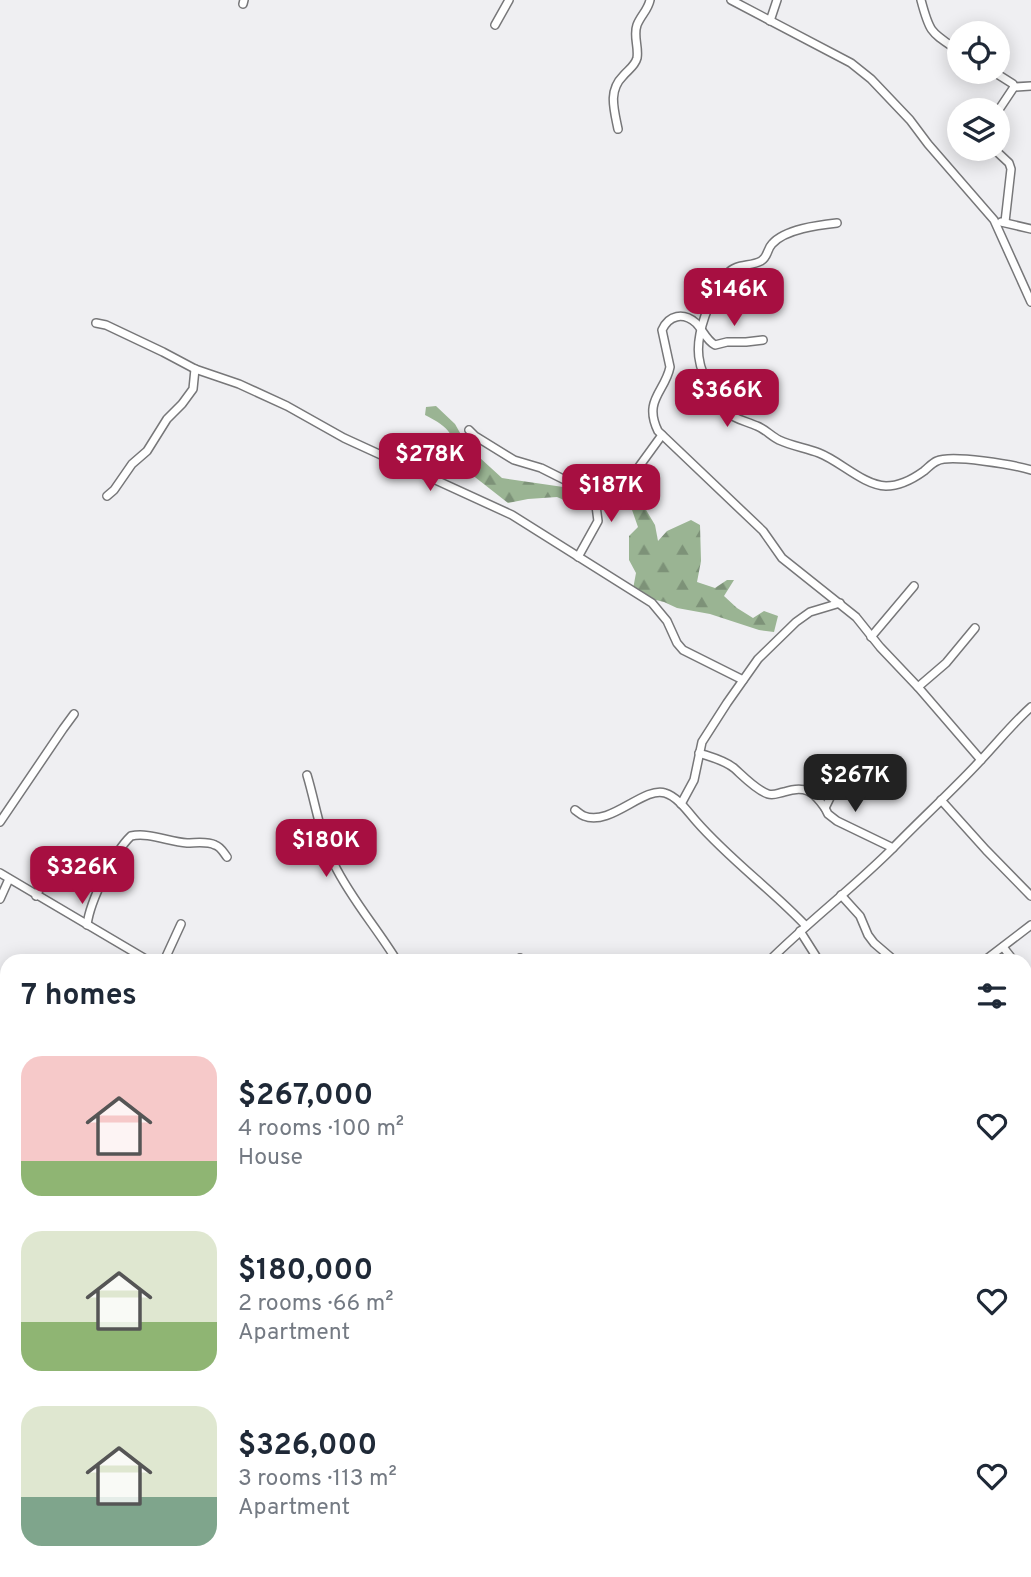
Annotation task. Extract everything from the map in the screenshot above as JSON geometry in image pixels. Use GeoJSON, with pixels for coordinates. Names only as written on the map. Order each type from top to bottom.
{"type":"FeatureCollection","features":[{"type":"Feature","properties":{"kind":"street"},"geometry":{"type":"LineString","coordinates":[[495,25],[509,0]]}},
{"type":"Feature","properties":{"kind":"street"},"geometry":{"type":"LineString","coordinates":[[618,128],[613,105],[616,84],[636,62],[637,25],[650,0]]}},
{"type":"Feature","properties":{"kind":"street"},"geometry":{"type":"LineString","coordinates":[[731,0],[851,63],[871,79],[994,220],[1031,302]]}},
{"type":"Feature","properties":{"kind":"street"},"geometry":{"type":"LineString","coordinates":[[770,21],[777,0]]}},
{"type":"Feature","properties":{"kind":"street"},"geometry":{"type":"LineString","coordinates":[[921,0],[930,30],[947,43]]}},
{"type":"Feature","properties":{"kind":"street"},"geometry":{"type":"LineString","coordinates":[[1010,82],[1014,87]]}},
{"type":"Feature","properties":{"kind":"street"},"geometry":{"type":"LineString","coordinates":[[1014,87],[1031,86]]}},
{"type":"Feature","properties":{"kind":"street"},"geometry":{"type":"LineString","coordinates":[[1007,98],[1014,87]]}},
{"type":"Feature","properties":{"kind":"street"},"geometry":{"type":"LineString","coordinates":[[1005,222],[1011,169],[1007,161]]}},
{"type":"Feature","properties":{"kind":"street"},"geometry":{"type":"LineString","coordinates":[[994,220],[1031,229]]}},
{"type":"Feature","properties":{"kind":"street"},"geometry":{"type":"LineString","coordinates":[[837,223],[783,235],[770,246],[764,259],[730,270],[723,280],[708,308],[701,330],[699,363],[715,399],[723,410],[777,439],[821,453],[872,482],[885,486],[910,481],[934,462],[944,459],[975,459],[1031,470]]}},
{"type":"Feature","properties":{"kind":"street"},"geometry":{"type":"LineString","coordinates":[[764,340],[715,345],[707,340],[694,322],[680,316],[670,318],[662,330],[670,371],[652,409],[652,418],[658,431],[763,531],[782,558],[856,617],[981,761]]}},
{"type":"Feature","properties":{"kind":"street"},"geometry":{"type":"LineString","coordinates":[[96,323],[106,325],[195,369],[239,384],[296,410],[344,438],[512,515],[652,603],[667,621],[683,650],[743,680]]}},
{"type":"Feature","properties":{"kind":"street"},"geometry":{"type":"LineString","coordinates":[[107,496],[132,464],[147,451],[167,419],[194,389],[195,369]]}},
{"type":"Feature","properties":{"kind":"street"},"geometry":{"type":"LineString","coordinates":[[469,430],[514,460],[541,468],[573,484],[618,482],[629,478],[662,435]]}},
{"type":"Feature","properties":{"kind":"street"},"geometry":{"type":"LineString","coordinates":[[578,557],[597,521],[593,483]]}},
{"type":"Feature","properties":{"kind":"street"},"geometry":{"type":"LineString","coordinates":[[872,637],[914,586]]}},
{"type":"Feature","properties":{"kind":"street"},"geometry":{"type":"LineString","coordinates":[[681,804],[694,780],[702,742],[758,659],[810,612],[840,603]]}},
{"type":"Feature","properties":{"kind":"street"},"geometry":{"type":"LineString","coordinates":[[918,687],[946,663],[975,628]]}},
{"type":"Feature","properties":{"kind":"street"},"geometry":{"type":"LineString","coordinates":[[776,954],[893,848],[1031,707]]}},
{"type":"Feature","properties":{"kind":"street"},"geometry":{"type":"LineString","coordinates":[[0,822],[74,714]]}},
{"type":"Feature","properties":{"kind":"street"},"geometry":{"type":"LineString","coordinates":[[699,753],[732,766],[763,792],[774,795],[788,790],[806,790],[816,795],[836,821],[893,848]]}},
{"type":"Feature","properties":{"kind":"street"},"geometry":{"type":"LineString","coordinates":[[825,808],[843,771]]}},
{"type":"Feature","properties":{"kind":"street"},"geometry":{"type":"LineString","coordinates":[[307,775],[320,827],[334,864],[392,954]]}},
{"type":"Feature","properties":{"kind":"street"},"geometry":{"type":"LineString","coordinates":[[575,810],[585,817],[601,817],[651,793],[666,793],[681,804],[725,852],[790,909],[816,954]]}},
{"type":"Feature","properties":{"kind":"street"},"geometry":{"type":"LineString","coordinates":[[941,800],[1031,896]]}},
{"type":"Feature","properties":{"kind":"street"},"geometry":{"type":"LineString","coordinates":[[88,925],[95,895],[131,836],[215,845],[221,848],[227,857]]}},
{"type":"Feature","properties":{"kind":"street"},"geometry":{"type":"LineString","coordinates":[[36,896],[57,855]]}},
{"type":"Feature","properties":{"kind":"street"},"geometry":{"type":"LineString","coordinates":[[0,873],[137,954]]}},
{"type":"Feature","properties":{"kind":"street"},"geometry":{"type":"LineString","coordinates":[[0,899],[9,879]]}},
{"type":"Feature","properties":{"kind":"street"},"geometry":{"type":"LineString","coordinates":[[841,895],[860,916],[874,943],[887,954]]}},
{"type":"Feature","properties":{"kind":"street"},"geometry":{"type":"LineString","coordinates":[[167,954],[181,924]]}},
{"type":"Feature","properties":{"kind":"street"},"geometry":{"type":"LineString","coordinates":[[994,954],[1031,925]]}},
{"type":"Feature","properties":{"kind":"street"},"geometry":{"type":"LineString","coordinates":[[1003,947],[1008,954]]}},
{"type":"Feature","properties":{"kind":"green space"},"geometry":{"type":"Polygon","coordinates":[[[436,406],[455,424],[468,447],[502,478],[607,491],[639,498],[655,525],[658,541],[667,531],[691,520],[700,525],[701,561],[697,582],[715,588],[727,580],[734,580],[724,596],[753,618],[764,611],[778,616],[774,632],[644,597],[633,589],[636,573],[629,560],[629,536],[638,527],[631,507],[615,504],[573,504],[557,497],[508,503],[457,463],[450,433],[425,415],[426,407],[436,406]]]}}]}
